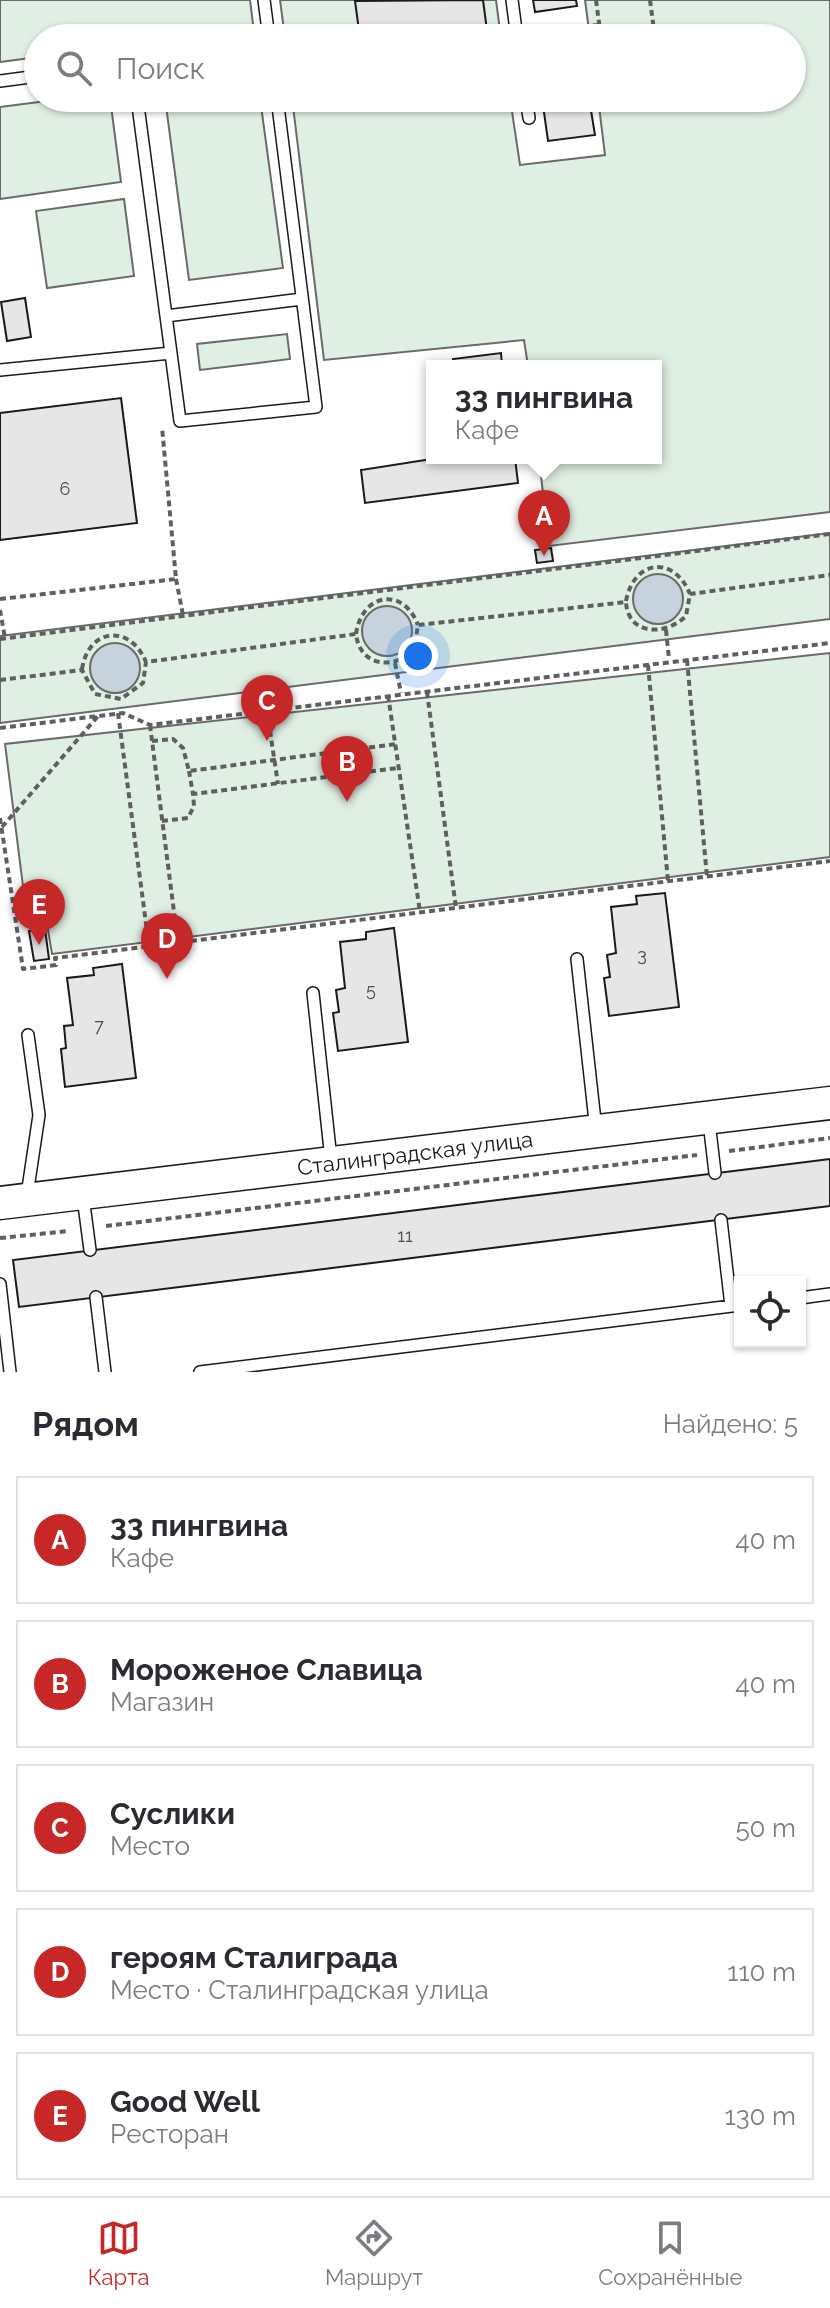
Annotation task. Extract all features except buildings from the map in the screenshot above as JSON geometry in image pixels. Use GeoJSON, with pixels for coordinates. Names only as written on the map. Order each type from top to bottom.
{"type":"FeatureCollection","features":[{"type":"Feature","properties":{"kind":"street","name":"Сталинградская улица"},"geometry":{"type":"LineString","coordinates":[[13,1201],[830,1103]]}},
{"type":"Feature","properties":{"kind":"lane"},"geometry":{"type":"LineString","coordinates":[[264,0],[267,24]]}},
{"type":"Feature","properties":{"kind":"lane"},"geometry":{"type":"LineString","coordinates":[[512,0],[516,24]]}},
{"type":"Feature","properties":{"kind":"lane"},"geometry":{"type":"LineString","coordinates":[[0,81],[24,78]]}},
{"type":"Feature","properties":{"kind":"lane"},"geometry":{"type":"LineString","coordinates":[[139,112],[180,421],[316,407],[279,112]]}},
{"type":"Feature","properties":{"kind":"lane"},"geometry":{"type":"LineString","coordinates":[[528,112],[529,118]]}},
{"type":"Feature","properties":{"kind":"lane"},"geometry":{"type":"LineString","coordinates":[[166,316],[302,299]]}},
{"type":"Feature","properties":{"kind":"lane"},"geometry":{"type":"LineString","coordinates":[[0,370],[171,353]]}},
{"type":"Feature","properties":{"kind":"lane"},"geometry":{"type":"LineString","coordinates":[[577,959],[596,1131]]}},
{"type":"Feature","properties":{"kind":"lane"},"geometry":{"type":"LineString","coordinates":[[313,993],[332,1163]]}},
{"type":"Feature","properties":{"kind":"lane"},"geometry":{"type":"LineString","coordinates":[[13,1201],[39,1115],[28,1035]]}},
{"type":"Feature","properties":{"kind":"lane"},"geometry":{"type":"LineString","coordinates":[[709,1117],[715,1173]]}},
{"type":"Feature","properties":{"kind":"lane"},"geometry":{"type":"LineString","coordinates":[[83,1193],[90,1250]]}},
{"type":"Feature","properties":{"kind":"lane"},"geometry":{"type":"LineString","coordinates":[[721,1220],[734,1295]]}},
{"type":"Feature","properties":{"kind":"lane"},"geometry":{"type":"LineString","coordinates":[[0,1284],[10,1372]]}},
{"type":"Feature","properties":{"kind":"lane"},"geometry":{"type":"LineString","coordinates":[[806,1297],[830,1294]]}},
{"type":"Feature","properties":{"kind":"lane"},"geometry":{"type":"LineString","coordinates":[[96,1297],[105,1372]]}},
{"type":"Feature","properties":{"kind":"lane"},"geometry":{"type":"LineString","coordinates":[[200,1372],[734,1306]]}},
{"type":"Feature","properties":{"kind":"path"},"geometry":{"type":"LineString","coordinates":[[596,0],[599,24]]}},
{"type":"Feature","properties":{"kind":"path"},"geometry":{"type":"LineString","coordinates":[[650,0],[653,24]]}},
{"type":"Feature","properties":{"kind":"path"},"geometry":{"type":"LineString","coordinates":[[161,422],[176,579],[183,615]]}},
{"type":"Feature","properties":{"kind":"path"},"geometry":{"type":"LineString","coordinates":[[0,610],[2,638],[830,534]]}},
{"type":"Feature","properties":{"kind":"path"},"geometry":{"type":"LineString","coordinates":[[655,556],[656,567]]}},
{"type":"Feature","properties":{"kind":"path"},"geometry":{"type":"LineString","coordinates":[[656,567],[673,570],[684,579],[690,594],[686,616],[666,630],[649,631],[634,623],[627,614],[629,584],[639,573],[656,567]]}},
{"type":"Feature","properties":{"kind":"path"},"geometry":{"type":"LineString","coordinates":[[690,594],[830,575]]}},
{"type":"Feature","properties":{"kind":"path"},"geometry":{"type":"LineString","coordinates":[[0,599],[176,579]]}},
{"type":"Feature","properties":{"kind":"path"},"geometry":{"type":"LineString","coordinates":[[384,590],[386,598]]}},
{"type":"Feature","properties":{"kind":"path"},"geometry":{"type":"LineString","coordinates":[[386,598],[402,602],[413,612],[418,625],[414,651],[395,663],[380,663],[364,657],[357,646],[358,618],[367,606],[386,598]]}},
{"type":"Feature","properties":{"kind":"path"},"geometry":{"type":"LineString","coordinates":[[418,625],[626,602]]}},
{"type":"Feature","properties":{"kind":"path"},"geometry":{"type":"LineString","coordinates":[[110,625],[112,635]]}},
{"type":"Feature","properties":{"kind":"path"},"geometry":{"type":"LineString","coordinates":[[666,630],[669,660]]}},
{"type":"Feature","properties":{"kind":"path"},"geometry":{"type":"LineString","coordinates":[[146,662],[356,634]]}},
{"type":"Feature","properties":{"kind":"path"},"geometry":{"type":"LineString","coordinates":[[112,635],[128,638],[140,648],[146,662],[143,683],[121,699],[95,694],[82,670],[85,654],[95,641],[112,635]]}},
{"type":"Feature","properties":{"kind":"path"},"geometry":{"type":"LineString","coordinates":[[0,728],[121,713],[150,725],[830,643]]}},
{"type":"Feature","properties":{"kind":"path"},"geometry":{"type":"LineString","coordinates":[[686,659],[707,877]]}},
{"type":"Feature","properties":{"kind":"path"},"geometry":{"type":"LineString","coordinates":[[395,663],[401,693]]}},
{"type":"Feature","properties":{"kind":"path"},"geometry":{"type":"LineString","coordinates":[[648,664],[668,881]]}},
{"type":"Feature","properties":{"kind":"path"},"geometry":{"type":"LineString","coordinates":[[0,680],[82,670]]}},
{"type":"Feature","properties":{"kind":"path"},"geometry":{"type":"LineString","coordinates":[[427,692],[456,908]]}},
{"type":"Feature","properties":{"kind":"path"},"geometry":{"type":"LineString","coordinates":[[388,695],[420,912]]}},
{"type":"Feature","properties":{"kind":"path"},"geometry":{"type":"LineString","coordinates":[[121,699],[149,946]]}},
{"type":"Feature","properties":{"kind":"path"},"geometry":{"type":"LineString","coordinates":[[267,711],[278,784]]}},
{"type":"Feature","properties":{"kind":"path"},"geometry":{"type":"LineString","coordinates":[[1,828],[99,715]]}},
{"type":"Feature","properties":{"kind":"path"},"geometry":{"type":"LineString","coordinates":[[150,725],[178,943]]}},
{"type":"Feature","properties":{"kind":"path"},"geometry":{"type":"LineString","coordinates":[[152,741],[173,739],[183,748],[193,794],[194,806],[188,818],[162,821]]}},
{"type":"Feature","properties":{"kind":"path"},"geometry":{"type":"LineString","coordinates":[[189,771],[396,744]]}},
{"type":"Feature","properties":{"kind":"path"},"geometry":{"type":"LineString","coordinates":[[193,794],[398,768]]}},
{"type":"Feature","properties":{"kind":"path"},"geometry":{"type":"LineString","coordinates":[[0,818],[23,969],[56,965],[55,958],[830,861]]}},
{"type":"Feature","properties":{"kind":"path"},"geometry":{"type":"LineString","coordinates":[[0,889],[10,889]]}},
{"type":"Feature","properties":{"kind":"path"},"geometry":{"type":"LineString","coordinates":[[0,1238],[830,1138]]}},
{"type":"Feature","properties":{"kind":"green space"},"geometry":{"type":"Polygon","coordinates":[[[0,0],[250,0],[253,24],[24,24],[24,59],[0,62],[0,0]]]}},
{"type":"Feature","properties":{"kind":"green space"},"geometry":{"type":"Polygon","coordinates":[[[280,0],[496,0],[499,24],[283,24],[280,0]]]}},
{"type":"Feature","properties":{"kind":"green space"},"geometry":{"type":"Polygon","coordinates":[[[585,0],[830,0],[830,512],[549,546],[540,464],[662,464],[662,360],[527,360],[524,340],[324,360],[294,112],[512,112],[520,165],[605,155],[600,112],[806,112],[806,24],[588,24],[585,0]]]}},
{"type":"Feature","properties":{"kind":"green space"},"geometry":{"type":"Polygon","coordinates":[[[24,104],[24,112],[112,112],[121,182],[0,199],[0,107],[24,104]]]}},
{"type":"Feature","properties":{"kind":"green space"},"geometry":{"type":"Polygon","coordinates":[[[167,112],[262,112],[283,268],[189,280],[167,112]]]}},
{"type":"Feature","properties":{"kind":"green space"},"geometry":{"type":"Polygon","coordinates":[[[124,199],[134,276],[47,288],[36,211],[124,199]]]}},
{"type":"Feature","properties":{"kind":"green space"},"geometry":{"type":"Polygon","coordinates":[[[287,334],[290,359],[200,370],[197,344],[287,334]]]}},
{"type":"Feature","properties":{"kind":"green space"},"geometry":{"type":"Polygon","coordinates":[[[830,533],[830,619],[0,723],[0,636],[830,533]]]}},
{"type":"Feature","properties":{"kind":"green space"},"geometry":{"type":"Polygon","coordinates":[[[830,653],[830,857],[52,954],[46,918],[25,902],[5,744],[830,653]]]}},
{"type":"Feature","properties":{"kind":"shaded area"},"geometry":{"type":"Polygon","coordinates":[[[658,574],[675,582],[683,599],[675,616],[658,624],[641,616],[633,599],[641,582],[658,574]]]}},
{"type":"Feature","properties":{"kind":"shaded area"},"geometry":{"type":"Polygon","coordinates":[[[387,606],[405,613],[412,631],[405,649],[387,656],[369,649],[362,631],[369,613],[387,606]]]}},
{"type":"Feature","properties":{"kind":"shaded area"},"geometry":{"type":"Polygon","coordinates":[[[115,643],[132,651],[140,668],[132,685],[115,693],[98,685],[90,668],[98,651],[115,643]]]}},
{"type":"Feature","properties":{"kind":"place","name":"33 пингвина"},"geometry":{"type":"Point","coordinates":[544,556]}},
{"type":"Feature","properties":{"kind":"place","name":"Суслики"},"geometry":{"type":"Point","coordinates":[267,741]}},
{"type":"Feature","properties":{"kind":"place","name":"Мороженое Славица"},"geometry":{"type":"Point","coordinates":[347,802]}},
{"type":"Feature","properties":{"kind":"place","name":"Good Well"},"geometry":{"type":"Point","coordinates":[39,945]}},
{"type":"Feature","properties":{"kind":"place","name":"героям Сталиграда"},"geometry":{"type":"Point","coordinates":[167,979]}}]}
